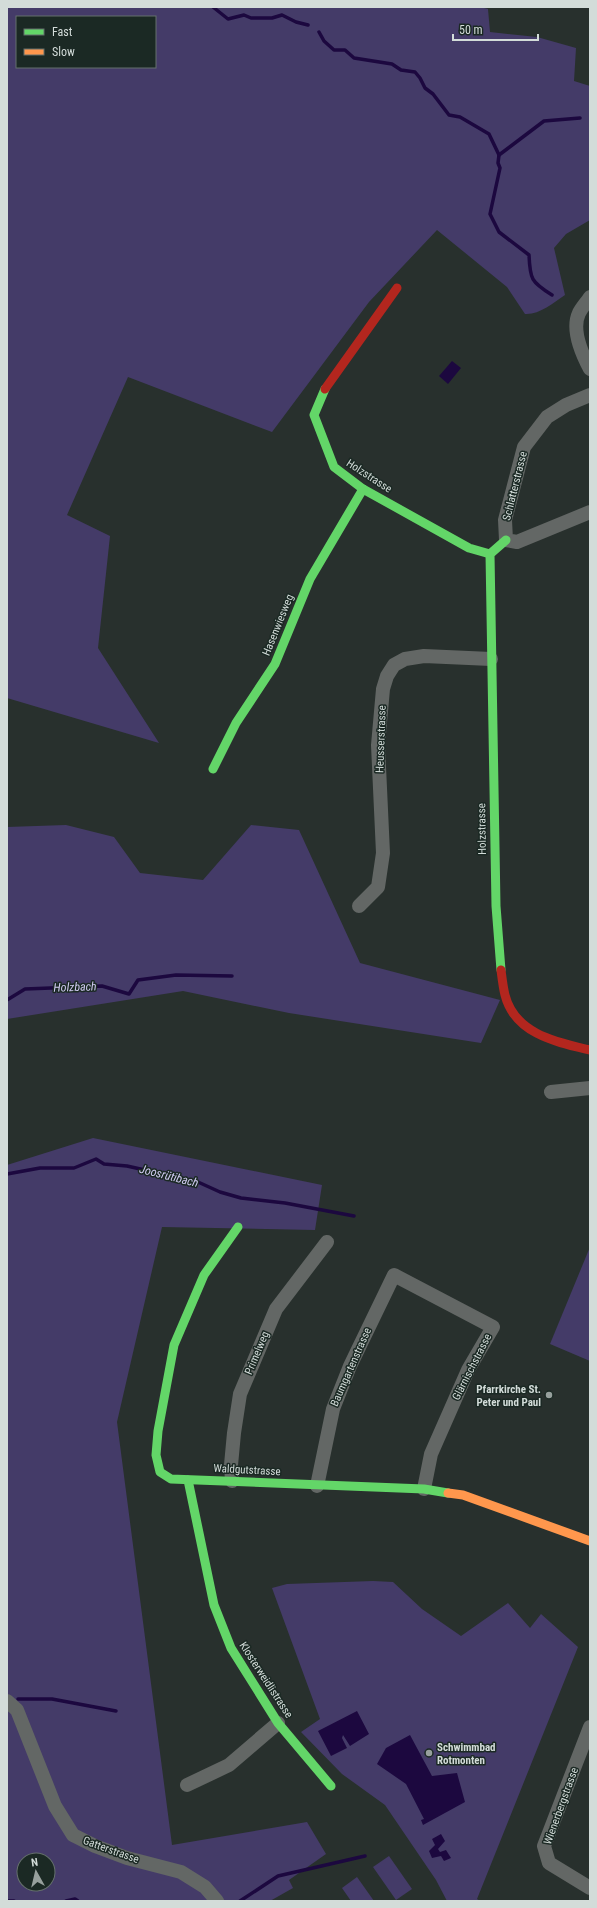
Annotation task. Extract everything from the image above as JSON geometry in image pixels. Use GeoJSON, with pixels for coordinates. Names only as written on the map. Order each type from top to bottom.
{"type":"FeatureCollection","features":[{"type":"Feature","properties":{"kind":"street","name":"Holzstrasse"},"geometry":{"type":"LineString","coordinates":[[397,288],[324,391],[314,415],[334,467],[364,489],[469,548],[490,554],[496,906],[499,960],[505,996],[517,1019],[534,1032],[555,1042],[590,1050]]}},
{"type":"Feature","properties":{"kind":"street"},"geometry":{"type":"LineString","coordinates":[[590,297],[579,314],[576,327],[580,344],[590,369]]}},
{"type":"Feature","properties":{"kind":"street","name":"Schlatterstrasse"},"geometry":{"type":"LineString","coordinates":[[506,540],[505,520],[524,447],[547,417],[566,405],[590,395]]}},
{"type":"Feature","properties":{"kind":"street","name":"Hasenwiesweg"},"geometry":{"type":"LineString","coordinates":[[214,769],[236,723],[275,664],[310,579],[364,489]]}},
{"type":"Feature","properties":{"kind":"street"},"geometry":{"type":"LineString","coordinates":[[490,554],[506,540],[517,542],[590,512]]}},
{"type":"Feature","properties":{"kind":"street","name":"Heusserstrasse"},"geometry":{"type":"LineString","coordinates":[[359,906],[378,887],[379,880],[382,853],[378,745],[383,689],[387,676],[394,665],[405,659],[424,656],[491,659]]}},
{"type":"Feature","properties":{"kind":"street"},"geometry":{"type":"LineString","coordinates":[[551,1092],[590,1088]]}},
{"type":"Feature","properties":{"kind":"street","name":"Waldgutstrasse"},"geometry":{"type":"LineString","coordinates":[[238,1227],[204,1275],[174,1345],[158,1431],[156,1456],[160,1472],[171,1479],[317,1486],[424,1489],[463,1495],[590,1540]]}},
{"type":"Feature","properties":{"kind":"street","name":"Primelweg"},"geometry":{"type":"LineString","coordinates":[[232,1481],[232,1449],[240,1394],[276,1309],[327,1242]]}},
{"type":"Feature","properties":{"kind":"street","name":"Baumgartenstrasse"},"geometry":{"type":"LineString","coordinates":[[317,1486],[332,1409],[350,1366],[394,1275]]}},
{"type":"Feature","properties":{"kind":"street","name":"Glärnischstrasse"},"geometry":{"type":"LineString","coordinates":[[394,1275],[493,1327],[468,1370],[430,1454],[424,1489]]}},
{"type":"Feature","properties":{"kind":"street","name":"Klosterweidlistrasse"},"geometry":{"type":"LineString","coordinates":[[188,1480],[214,1605],[231,1648],[278,1723],[331,1786]]}},
{"type":"Feature","properties":{"kind":"street","name":"Gatterstrasse"},"geometry":{"type":"LineString","coordinates":[[7,1701],[17,1710],[55,1806],[73,1835],[95,1846],[127,1858],[181,1872],[205,1887],[217,1901]]}},
{"type":"Feature","properties":{"kind":"street"},"geometry":{"type":"LineString","coordinates":[[187,1785],[229,1765],[278,1723]]}},
{"type":"Feature","properties":{"kind":"street","name":"Wienerbergstrasse"},"geometry":{"type":"LineString","coordinates":[[590,1726],[544,1846],[549,1863],[590,1888]]}},
{"type":"Feature","properties":{"kind":"shaded area"},"geometry":{"type":"Polygon","coordinates":[[[7,7],[480,7],[488,9],[490,32],[537,37],[576,48],[574,81],[590,86],[590,220],[566,234],[554,248],[565,295],[541,311],[525,314],[507,287],[437,230],[369,302],[272,432],[128,377],[67,515],[110,536],[98,648],[159,743],[7,698],[7,7]]]}},
{"type":"Feature","properties":{"kind":"shaded area"},"geometry":{"type":"Polygon","coordinates":[[[452,361],[461,368],[448,384],[439,376],[452,361]]]}},
{"type":"Feature","properties":{"kind":"shaded area"},"geometry":{"type":"Polygon","coordinates":[[[66,825],[114,837],[140,873],[203,880],[251,825],[299,830],[360,963],[500,1000],[481,1043],[289,1013],[183,991],[7,1019],[7,827],[66,825]]]}},
{"type":"Feature","properties":{"kind":"shaded area"},"geometry":{"type":"Polygon","coordinates":[[[93,1138],[322,1185],[315,1230],[162,1227],[117,1422],[172,1845],[307,1822],[326,1854],[289,1880],[293,1888],[270,1901],[223,1901],[134,1853],[75,1833],[7,1697],[7,1165],[93,1138]]]}},
{"type":"Feature","properties":{"kind":"shaded area"},"geometry":{"type":"Polygon","coordinates":[[[590,1247],[590,1361],[550,1344],[590,1247]]]}},
{"type":"Feature","properties":{"kind":"shaded area","name":"Schwimmbad Rotmonten"},"geometry":{"type":"Polygon","coordinates":[[[373,1581],[393,1582],[422,1609],[461,1636],[508,1603],[530,1628],[541,1614],[578,1647],[477,1899],[480,1901],[447,1901],[436,1880],[385,1805],[342,1774],[301,1732],[320,1719],[272,1588],[287,1584],[373,1581]]]}},
{"type":"Feature","properties":{"kind":"shaded area"},"geometry":{"type":"Polygon","coordinates":[[[7,1706],[15,1713],[71,1840],[179,1876],[204,1892],[209,1901],[7,1901],[7,1706]]]}},
{"type":"Feature","properties":{"kind":"shaded area"},"geometry":{"type":"Polygon","coordinates":[[[357,1711],[369,1734],[350,1746],[343,1735],[342,1738],[347,1748],[331,1756],[318,1731],[357,1711]]]}},
{"type":"Feature","properties":{"kind":"shaded area"},"geometry":{"type":"Polygon","coordinates":[[[410,1735],[432,1776],[457,1773],[465,1802],[423,1825],[421,1820],[424,1819],[406,1784],[377,1764],[386,1748],[410,1735]]]}},
{"type":"Feature","properties":{"kind":"shaded area"},"geometry":{"type":"Polygon","coordinates":[[[441,1834],[445,1841],[438,1849],[440,1852],[446,1850],[451,1858],[444,1861],[441,1856],[432,1858],[429,1851],[435,1845],[432,1839],[441,1834]]]}},
{"type":"Feature","properties":{"kind":"shaded area"},"geometry":{"type":"Polygon","coordinates":[[[389,1856],[412,1889],[396,1900],[373,1867],[389,1856]]]}},
{"type":"Feature","properties":{"kind":"shaded area"},"geometry":{"type":"Polygon","coordinates":[[[357,1877],[374,1901],[351,1901],[342,1888],[357,1877]]]}},
{"type":"Feature","properties":{"kind":"waterway"},"geometry":{"type":"LineString","coordinates":[[213,7],[228,19],[244,15],[251,18],[272,18],[282,15],[296,22],[308,25]]}},
{"type":"Feature","properties":{"kind":"waterway"},"geometry":{"type":"LineString","coordinates":[[319,32],[324,41],[334,50],[345,50],[354,58],[392,64],[401,70],[415,72],[425,88],[433,94],[449,115],[460,117],[489,134],[499,155],[498,163],[500,168],[490,214],[499,232],[529,255],[530,270],[533,279],[540,287],[552,295]]}},
{"type":"Feature","properties":{"kind":"waterway"},"geometry":{"type":"LineString","coordinates":[[499,155],[544,121],[580,118]]}},
{"type":"Feature","properties":{"kind":"waterway","name":"Holzbach"},"geometry":{"type":"LineString","coordinates":[[7,1000],[25,989],[102,986],[129,994],[138,980],[176,975],[232,976]]}},
{"type":"Feature","properties":{"kind":"waterway","name":"Joosrütibach"},"geometry":{"type":"LineString","coordinates":[[7,1174],[40,1168],[74,1168],[96,1159],[104,1164],[127,1166],[198,1182],[220,1192],[241,1198],[285,1203],[354,1216]]}},
{"type":"Feature","properties":{"kind":"waterway"},"geometry":{"type":"LineString","coordinates":[[18,1699],[52,1699],[116,1711]]}},
{"type":"Feature","properties":{"kind":"waterway"},"geometry":{"type":"LineString","coordinates":[[240,1901],[278,1876],[365,1856]]}},
{"type":"Feature","properties":{"kind":"waterway"},"geometry":{"type":"LineString","coordinates":[[66,1901],[75,1899],[78,1901]]}},
{"type":"Feature","properties":{"kind":"waterway"},"geometry":{"type":"LineString","coordinates":[[7,1901],[14,1901]]}},
{"type":"Feature","properties":{"kind":"traffic: fast"},"geometry":{"type":"LineString","coordinates":[[325,389],[314,415],[334,467],[363,489],[469,548],[490,554]]}},
{"type":"Feature","properties":{"kind":"traffic: fast"},"geometry":{"type":"LineString","coordinates":[[213,769],[236,723],[275,664],[310,579],[363,489]]}},
{"type":"Feature","properties":{"kind":"traffic: fast"},"geometry":{"type":"LineString","coordinates":[[501,970],[496,906],[490,554],[506,540]]}},
{"type":"Feature","properties":{"kind":"traffic: fast"},"geometry":{"type":"LineString","coordinates":[[238,1227],[204,1275],[174,1345],[158,1431],[156,1455],[160,1472],[171,1479],[424,1489],[448,1493]]}},
{"type":"Feature","properties":{"kind":"traffic: fast"},"geometry":{"type":"LineString","coordinates":[[188,1480],[214,1605],[231,1648],[278,1723],[331,1786]]}},
{"type":"Feature","properties":{"kind":"traffic: slow"},"geometry":{"type":"LineString","coordinates":[[448,1493],[463,1495],[590,1541]]}},
{"type":"Feature","properties":{"kind":"traffic: jam"},"geometry":{"type":"LineString","coordinates":[[325,389],[397,288]]}},
{"type":"Feature","properties":{"kind":"traffic: jam"},"geometry":{"type":"LineString","coordinates":[[501,970],[505,995],[510,1008],[518,1019],[538,1034],[564,1044],[590,1050]]}},
{"type":"Feature","properties":{"kind":"place","name":"Pfarrkirche St. Peter und Paul"},"geometry":{"type":"Point","coordinates":[549,1395]}},
{"type":"Feature","properties":{"kind":"place","name":"Schwimmbad Rotmonten"},"geometry":{"type":"Point","coordinates":[429,1753]}}]}
